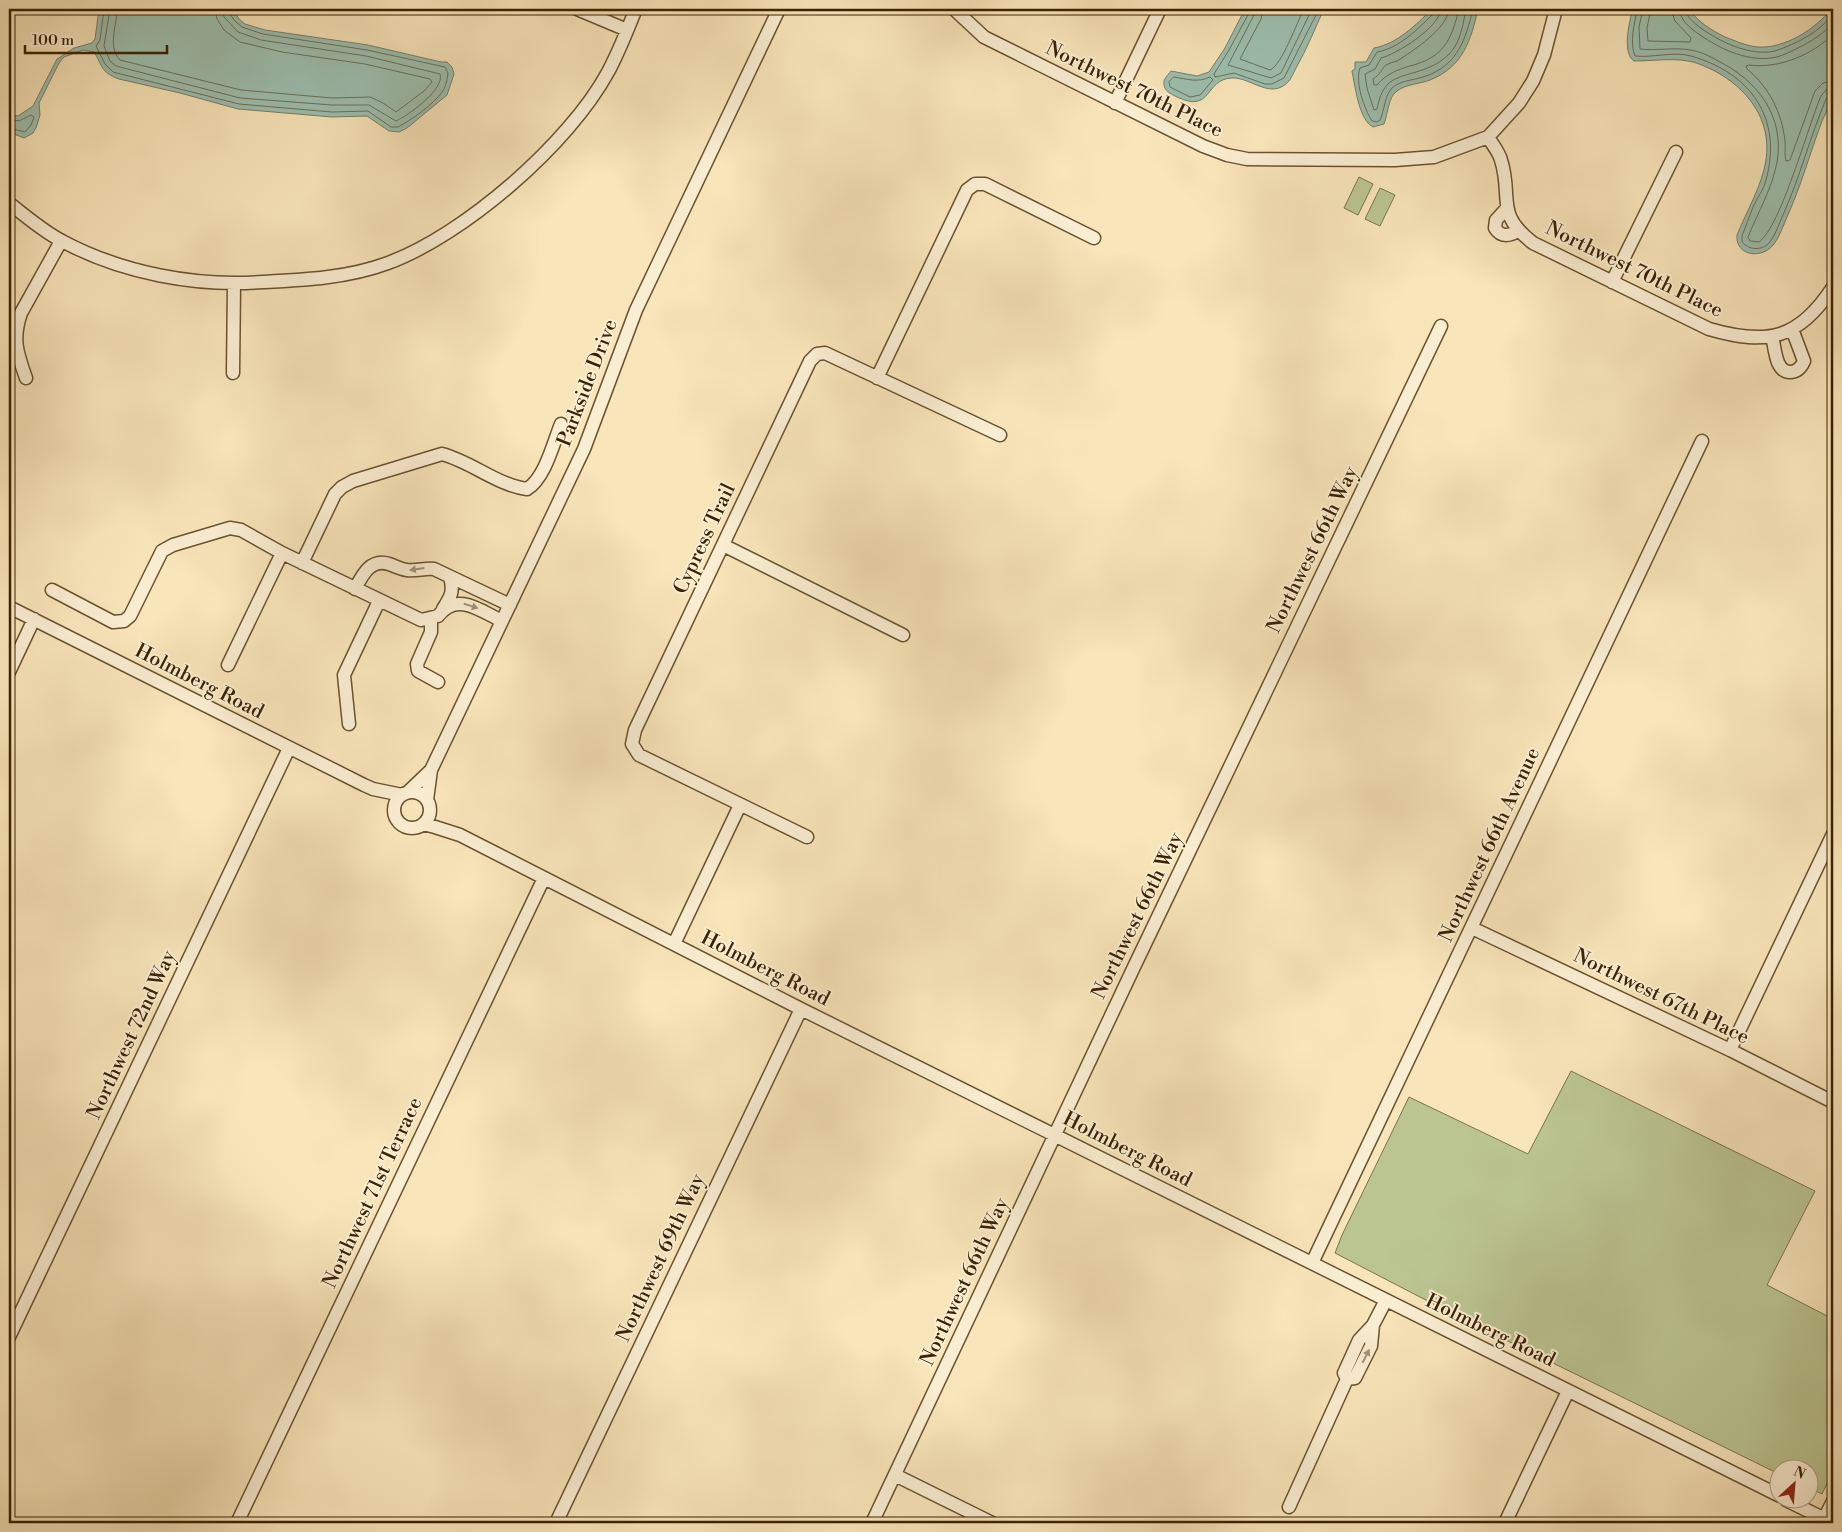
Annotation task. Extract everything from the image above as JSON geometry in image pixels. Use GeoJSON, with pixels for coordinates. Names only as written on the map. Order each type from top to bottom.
{"type":"FeatureCollection","features":[{"type":"Feature","properties":{"kind":"street"},"geometry":{"type":"LineString","coordinates":[[577,9],[627,30]]}},
{"type":"Feature","properties":{"kind":"street"},"geometry":{"type":"LineString","coordinates":[[9,203],[61,241],[99,258],[145,272],[192,281],[234,284],[318,278],[353,273],[388,263],[422,247],[457,227],[490,203],[555,142],[583,109],[608,73],[636,9]]}},
{"type":"Feature","properties":{"kind":"street","name":"Parkside Drive"},"geometry":{"type":"LineString","coordinates":[[428,803],[431,770],[584,449],[636,310],[779,9]]}},
{"type":"Feature","properties":{"kind":"street","name":"Northwest 70th Place"},"geometry":{"type":"LineString","coordinates":[[953,9],[984,37],[1203,146],[1227,155],[1247,159],[1395,160],[1434,157],[1488,137],[1504,169],[1508,214],[1518,230],[1533,243],[1709,329],[1730,335],[1783,333],[1822,305],[1833,287]]}},
{"type":"Feature","properties":{"kind":"street"},"geometry":{"type":"LineString","coordinates":[[1115,103],[1160,9]]}},
{"type":"Feature","properties":{"kind":"street"},"geometry":{"type":"LineString","coordinates":[[1488,137],[1519,103],[1533,81],[1544,55],[1556,9]]}},
{"type":"Feature","properties":{"kind":"street"},"geometry":{"type":"LineString","coordinates":[[1612,282],[1676,152]]}},
{"type":"Feature","properties":{"kind":"street"},"geometry":{"type":"LineString","coordinates":[[1000,435],[877,378],[967,190],[975,184],[985,184],[994,188],[1094,238]]}},
{"type":"Feature","properties":{"kind":"street"},"geometry":{"type":"LineString","coordinates":[[1507,208],[1496,220],[1495,228],[1497,232],[1505,235],[1510,235],[1518,230]]}},
{"type":"Feature","properties":{"kind":"street"},"geometry":{"type":"LineString","coordinates":[[26,378],[16,351],[17,324],[21,313],[61,241]]}},
{"type":"Feature","properties":{"kind":"street"},"geometry":{"type":"LineString","coordinates":[[233,373],[234,284]]}},
{"type":"Feature","properties":{"kind":"street","name":"Northwest 66th Way"},"geometry":{"type":"LineString","coordinates":[[872,1523],[1054,1135],[1441,326]]}},
{"type":"Feature","properties":{"kind":"street","name":"Cypress Trail"},"geometry":{"type":"LineString","coordinates":[[740,805],[639,756],[632,744],[635,730],[810,361],[817,354],[825,353],[877,378]]}},
{"type":"Feature","properties":{"kind":"street"},"geometry":{"type":"LineString","coordinates":[[302,562],[336,494],[342,487],[353,481],[442,454],[514,487],[527,489],[535,484],[541,474],[561,424]]}},
{"type":"Feature","properties":{"kind":"street","name":"Northwest 66th Avenue"},"geometry":{"type":"LineString","coordinates":[[1312,1263],[1702,441]]}},
{"type":"Feature","properties":{"kind":"street"},"geometry":{"type":"LineString","coordinates":[[52,590],[113,622],[124,621],[130,616],[162,551],[230,528],[241,530],[282,553],[421,620],[438,616],[444,609],[452,595],[453,588],[450,576]]}},
{"type":"Feature","properties":{"kind":"street"},"geometry":{"type":"LineString","coordinates":[[723,545],[903,635]]}},
{"type":"Feature","properties":{"kind":"street"},"geometry":{"type":"LineString","coordinates":[[228,664],[282,553]]}},
{"type":"Feature","properties":{"kind":"street"},"geometry":{"type":"LineString","coordinates":[[355,589],[365,570],[379,563],[387,563],[409,571],[425,568],[434,569],[510,605]]}},
{"type":"Feature","properties":{"kind":"street"},"geometry":{"type":"LineString","coordinates":[[349,724],[344,675],[379,601]]}},
{"type":"Feature","properties":{"kind":"street"},"geometry":{"type":"LineString","coordinates":[[444,609],[459,604],[470,604],[502,621]]}},
{"type":"Feature","properties":{"kind":"street","name":"Holmberg Road"},"geometry":{"type":"LineString","coordinates":[[9,607],[373,789],[405,794]]}},
{"type":"Feature","properties":{"kind":"street"},"geometry":{"type":"LineString","coordinates":[[9,672],[34,619]]}},
{"type":"Feature","properties":{"kind":"street"},"geometry":{"type":"LineString","coordinates":[[431,619],[431,632],[418,664],[418,671],[438,682]]}},
{"type":"Feature","properties":{"kind":"street","name":"Northwest 72nd Way"},"geometry":{"type":"LineString","coordinates":[[9,1337],[289,748]]}},
{"type":"Feature","properties":{"kind":"street","name":"Parkside Drive"},"geometry":{"type":"LineString","coordinates":[[405,794],[431,770]]}},
{"type":"Feature","properties":{"kind":"street","name":"Holmberg Road"},"geometry":{"type":"LineString","coordinates":[[373,789],[394,811]]}},
{"type":"Feature","properties":{"kind":"street"},"geometry":{"type":"LineString","coordinates":[[405,794],[419,794],[428,803],[429,816],[423,824],[418,827],[407,828],[398,822],[394,811],[396,802],[405,794]]}},
{"type":"Feature","properties":{"kind":"street","name":"Holmberg Road"},"geometry":{"type":"LineString","coordinates":[[428,803],[440,819],[460,835]]}},
{"type":"Feature","properties":{"kind":"street"},"geometry":{"type":"LineString","coordinates":[[674,944],[740,805],[807,837]]}},
{"type":"Feature","properties":{"kind":"street","name":"Holmberg Road"},"geometry":{"type":"LineString","coordinates":[[423,824],[460,835],[801,1009],[1770,1491]]}},
{"type":"Feature","properties":{"kind":"street"},"geometry":{"type":"LineString","coordinates":[[1730,1050],[1833,834]]}},
{"type":"Feature","properties":{"kind":"street","name":"Northwest 71st Terrace"},"geometry":{"type":"LineString","coordinates":[[237,1523],[544,878]]}},
{"type":"Feature","properties":{"kind":"street","name":"Northwest 67th Place"},"geometry":{"type":"LineString","coordinates":[[1472,928],[1730,1050],[1833,1102]]}},
{"type":"Feature","properties":{"kind":"street","name":"Northwest 69th Way"},"geometry":{"type":"LineString","coordinates":[[556,1523],[801,1009]]}},
{"type":"Feature","properties":{"kind":"street"},"geometry":{"type":"LineString","coordinates":[[1289,1507],[1347,1379],[1344,1373],[1358,1340],[1374,1325],[1386,1300]]}},
{"type":"Feature","properties":{"kind":"street"},"geometry":{"type":"LineString","coordinates":[[1505,1523],[1568,1391]]}},
{"type":"Feature","properties":{"kind":"street"},"geometry":{"type":"LineString","coordinates":[[895,1475],[992,1523]]}},
{"type":"Feature","properties":{"kind":"street"},"geometry":{"type":"LineString","coordinates":[[1805,1510],[1827,1522],[1833,1501]]}},
{"type":"Feature","properties":{"kind":"green space"},"geometry":{"type":"Polygon","coordinates":[[[1359,177],[1373,184],[1358,215],[1344,208],[1359,177]]]}},
{"type":"Feature","properties":{"kind":"green space"},"geometry":{"type":"Polygon","coordinates":[[[1380,188],[1395,195],[1380,226],[1365,219],[1380,188]]]}},
{"type":"Feature","properties":{"kind":"green space"},"geometry":{"type":"Polygon","coordinates":[[[1571,1071],[1815,1191],[1767,1285],[1833,1319],[1833,1471],[1822,1494],[1820,1493],[1820,1460],[1770,1460],[1770,1470],[1447,1311],[1335,1253],[1409,1097],[1528,1154],[1571,1071]]]}},
{"type":"Feature","properties":{"kind":"water"},"geometry":{"type":"Polygon","coordinates":[[[99,9],[233,9],[239,19],[245,24],[265,30],[368,45],[447,62],[452,67],[454,74],[447,95],[407,128],[399,132],[389,131],[367,116],[332,117],[238,109],[119,79],[105,71],[94,52],[83,50],[64,57],[59,63],[39,103],[40,115],[33,133],[24,138],[9,132],[9,114],[18,116],[33,106],[57,59],[74,48],[92,43],[95,39],[99,9]]]}},
{"type":"Feature","properties":{"kind":"water"},"geometry":{"type":"Polygon","coordinates":[[[1245,9],[1324,9],[1289,81],[1282,87],[1268,89],[1232,78],[1223,80],[1203,99],[1197,101],[1189,101],[1170,93],[1164,86],[1164,80],[1171,71],[1197,76],[1209,72],[1225,48],[1245,9]]]}},
{"type":"Feature","properties":{"kind":"water"},"geometry":{"type":"Polygon","coordinates":[[[1432,9],[1478,9],[1464,51],[1450,68],[1441,74],[1430,80],[1397,91],[1390,101],[1384,124],[1373,127],[1364,117],[1358,102],[1352,71],[1355,69],[1355,62],[1366,62],[1374,48],[1398,38],[1432,9]]]}},
{"type":"Feature","properties":{"kind":"water"},"geometry":{"type":"Polygon","coordinates":[[[1633,9],[1689,9],[1701,22],[1725,37],[1749,46],[1768,47],[1799,36],[1817,24],[1833,9],[1834,71],[1832,99],[1822,121],[1792,205],[1778,238],[1769,249],[1756,254],[1745,251],[1740,248],[1737,235],[1758,189],[1764,170],[1767,145],[1761,118],[1754,106],[1736,86],[1725,77],[1698,63],[1675,60],[1634,61],[1630,57],[1627,44],[1628,29],[1633,9]]]}}]}
